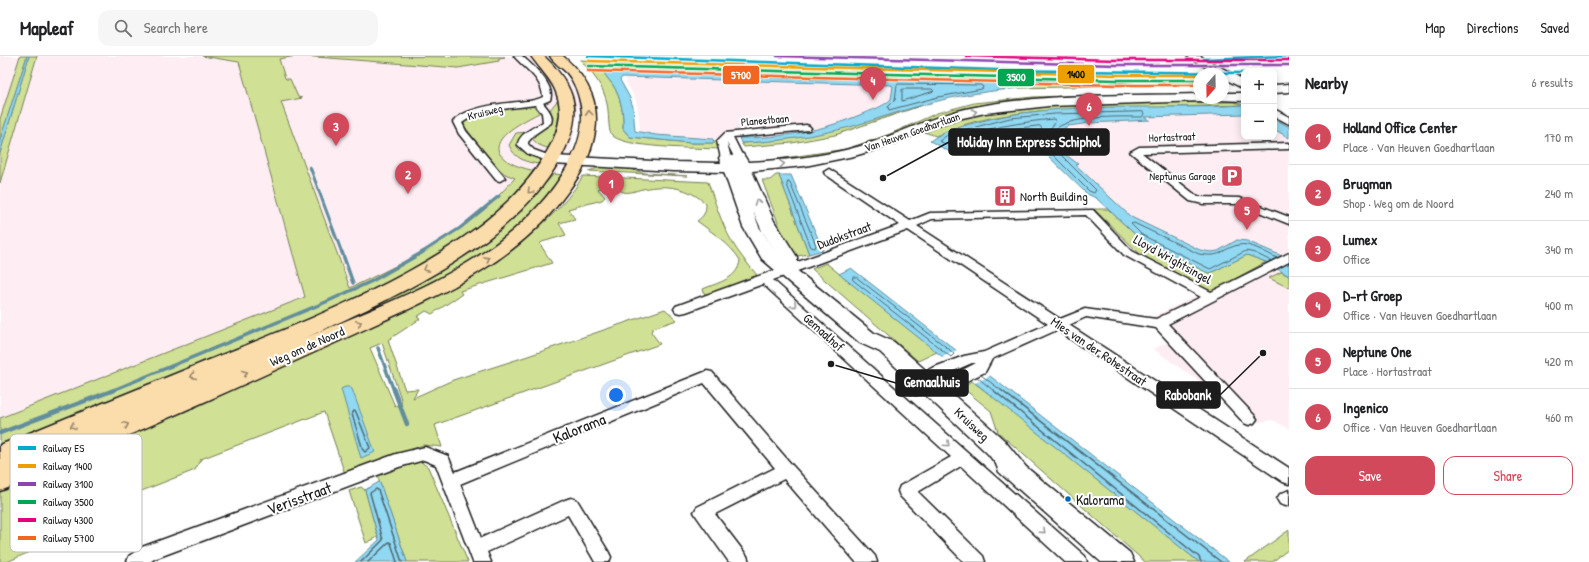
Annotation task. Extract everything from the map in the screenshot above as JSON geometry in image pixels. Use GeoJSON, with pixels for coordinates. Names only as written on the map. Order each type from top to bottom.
{"type":"FeatureCollection","features":[{"type":"Feature","properties":{"kind":"highway"},"geometry":{"type":"LineString","coordinates":[[537,56],[553,74],[563,90],[567,105],[568,120],[555,155]]}},
{"type":"Feature","properties":{"kind":"highway"},"geometry":{"type":"LineString","coordinates":[[556,56],[569,67],[580,82],[588,102],[590,119],[588,135],[581,156]]}},
{"type":"Feature","properties":{"kind":"highway","name":"Weg om de Noord"},"geometry":{"type":"LineString","coordinates":[[55,434],[294,334],[394,286],[439,261],[479,235],[506,214],[534,187],[555,155]]}},
{"type":"Feature","properties":{"kind":"highway","name":"Weg om de Noord"},"geometry":{"type":"LineString","coordinates":[[104,434],[298,350],[454,279],[490,257],[515,238],[540,214],[562,188],[581,156]]}},
{"type":"Feature","properties":{"kind":"highway","name":"Weg om de Noord"},"geometry":{"type":"LineString","coordinates":[[0,457],[10,453]]}},
{"type":"Feature","properties":{"kind":"highway","name":"Weg om de Noord"},"geometry":{"type":"LineString","coordinates":[[0,479],[10,475]]}},
{"type":"Feature","properties":{"kind":"main road"},"geometry":{"type":"LineString","coordinates":[[1181,56],[1202,68]]}},
{"type":"Feature","properties":{"kind":"main road"},"geometry":{"type":"LineString","coordinates":[[1192,56],[1241,90]]}},
{"type":"Feature","properties":{"kind":"main road"},"geometry":{"type":"LineString","coordinates":[[1229,83],[1241,90]]}},
{"type":"Feature","properties":{"kind":"main road"},"geometry":{"type":"LineString","coordinates":[[1277,89],[1289,88]]}},
{"type":"Feature","properties":{"kind":"main road","name":"Van Heuven Goedhartlaan"},"geometry":{"type":"LineString","coordinates":[[734,163],[776,154],[837,144],[871,134],[936,110],[985,99],[1026,94],[1193,90]]}},
{"type":"Feature","properties":{"kind":"main road"},"geometry":{"type":"LineString","coordinates":[[1229,90],[1241,91]]}},
{"type":"Feature","properties":{"kind":"main road"},"geometry":{"type":"LineString","coordinates":[[1229,95],[1241,92]]}},
{"type":"Feature","properties":{"kind":"main road"},"geometry":{"type":"LineString","coordinates":[[1277,96],[1289,96]]}},
{"type":"Feature","properties":{"kind":"main road","name":"Van Heuven Goedhartlaan"},"geometry":{"type":"LineString","coordinates":[[555,155],[581,156],[668,168],[734,163],[794,163],[829,158],[867,149],[953,116],[991,108],[1030,103],[1193,98]]}},
{"type":"Feature","properties":{"kind":"main road","name":"Kruisweg"},"geometry":{"type":"LineString","coordinates":[[734,163],[751,227],[768,255],[787,269],[867,338],[887,347],[987,451],[1016,471],[1120,562]]}},
{"type":"Feature","properties":{"kind":"street"},"geometry":{"type":"LineString","coordinates":[[518,56],[533,70],[545,86],[548,97],[538,102],[546,112],[548,120],[547,123],[528,135],[523,141],[523,145],[526,149],[555,155]]}},
{"type":"Feature","properties":{"kind":"street","name":"Kruisweg"},"geometry":{"type":"LineString","coordinates":[[500,178],[462,132],[457,122],[471,114],[507,106],[538,102]]}},
{"type":"Feature","properties":{"kind":"street"},"geometry":{"type":"LineString","coordinates":[[1277,106],[1289,113]]}},
{"type":"Feature","properties":{"kind":"street"},"geometry":{"type":"LineString","coordinates":[[1277,114],[1289,121]]}},
{"type":"Feature","properties":{"kind":"street","name":"Planeetbaan"},"geometry":{"type":"LineString","coordinates":[[734,163],[731,141],[727,137],[728,135],[760,134],[806,128]]}},
{"type":"Feature","properties":{"kind":"street","name":"Hortastraat"},"geometry":{"type":"LineString","coordinates":[[1289,146],[1139,150],[1135,152],[1194,199],[1203,201],[1240,200],[1289,221]]}},
{"type":"Feature","properties":{"kind":"street","name":"Mies van der Rohestraat"},"geometry":{"type":"LineString","coordinates":[[829,172],[1289,477]]}},
{"type":"Feature","properties":{"kind":"street","name":"Lloyd Wrightsingel"},"geometry":{"type":"LineString","coordinates":[[910,226],[930,216],[1089,212],[1128,253],[1211,297]]}},
{"type":"Feature","properties":{"kind":"street","name":"Dudokstraat"},"geometry":{"type":"LineString","coordinates":[[787,269],[910,226]]}},
{"type":"Feature","properties":{"kind":"street"},"geometry":{"type":"LineString","coordinates":[[925,386],[966,375],[984,362],[1058,324],[1084,313],[1152,324],[1159,323],[1289,257]]}},
{"type":"Feature","properties":{"kind":"street"},"geometry":{"type":"LineString","coordinates":[[681,309],[765,279],[787,269]]}},
{"type":"Feature","properties":{"kind":"street","name":"Gemaalhof"},"geometry":{"type":"LineString","coordinates":[[765,279],[919,417],[962,458]]}},
{"type":"Feature","properties":{"kind":"street"},"geometry":{"type":"LineString","coordinates":[[1159,323],[1249,419]]}},
{"type":"Feature","properties":{"kind":"street"},"geometry":{"type":"LineString","coordinates":[[925,386],[954,366],[969,359],[984,362]]}},
{"type":"Feature","properties":{"kind":"street","name":"Kalorama"},"geometry":{"type":"LineString","coordinates":[[450,482],[707,376],[786,470],[868,562]]}},
{"type":"Feature","properties":{"kind":"street","name":"Verisstraat"},"geometry":{"type":"LineString","coordinates":[[136,562],[148,553],[417,454],[425,453],[442,461],[450,482]]}},
{"type":"Feature","properties":{"kind":"street"},"geometry":{"type":"LineString","coordinates":[[976,562],[906,491],[962,458],[1078,562]]}},
{"type":"Feature","properties":{"kind":"street"},"geometry":{"type":"LineString","coordinates":[[740,562],[703,512],[786,470]]}},
{"type":"Feature","properties":{"kind":"street"},"geometry":{"type":"LineString","coordinates":[[450,482],[480,555],[571,505],[602,557]]}},
{"type":"Feature","properties":{"kind":"shaded area"},"geometry":{"type":"Polygon","coordinates":[[[0,56],[20,56],[0,119],[0,56]]]}},
{"type":"Feature","properties":{"kind":"shaded area"},"geometry":{"type":"Polygon","coordinates":[[[37,56],[202,56],[239,62],[305,297],[0,418],[0,183],[37,56]]]}},
{"type":"Feature","properties":{"kind":"shaded area"},"geometry":{"type":"Polygon","coordinates":[[[245,56],[541,56],[570,81],[580,102],[570,157],[531,209],[336,327],[245,56]]]}},
{"type":"Feature","properties":{"kind":"shaded area"},"geometry":{"type":"Polygon","coordinates":[[[627,78],[895,85],[897,100],[840,126],[791,135],[719,139],[662,135],[640,132],[638,108],[635,98],[625,80],[627,78]]]}},
{"type":"Feature","properties":{"kind":"shaded area"},"geometry":{"type":"Polygon","coordinates":[[[1241,109],[1241,140],[1277,140],[1277,114],[1289,116],[1289,429],[1273,420],[1246,424],[1213,391],[1153,349],[1170,341],[1153,328],[1148,319],[1196,296],[1125,258],[1086,216],[1115,214],[1044,147],[1053,116],[1241,109]]]}},
{"type":"Feature","properties":{"kind":"green space"},"geometry":{"type":"Polygon","coordinates":[[[20,56],[27,56],[0,140],[0,119],[20,56]]]}},
{"type":"Feature","properties":{"kind":"green space"},"geometry":{"type":"Polygon","coordinates":[[[29,56],[37,56],[0,183],[0,153],[29,56]]]}},
{"type":"Feature","properties":{"kind":"green space"},"geometry":{"type":"Polygon","coordinates":[[[202,56],[296,56],[279,59],[285,78],[290,79],[298,97],[302,98],[281,102],[350,288],[384,272],[451,235],[485,209],[515,178],[505,174],[495,166],[465,127],[464,123],[468,119],[485,112],[507,107],[526,105],[534,107],[539,113],[521,123],[504,136],[499,143],[498,150],[503,158],[515,165],[539,172],[499,216],[393,284],[44,434],[10,434],[10,449],[0,453],[0,418],[305,297],[239,62],[202,56]]]}},
{"type":"Feature","properties":{"kind":"green space"},"geometry":{"type":"Polygon","coordinates":[[[303,56],[505,57],[499,58],[499,61],[458,68],[303,56]]]}},
{"type":"Feature","properties":{"kind":"green space"},"geometry":{"type":"Polygon","coordinates":[[[580,60],[863,69],[869,72],[881,74],[1060,78],[1155,85],[1019,88],[1019,84],[1064,83],[1063,81],[809,79],[604,72],[618,95],[623,118],[623,129],[630,137],[691,143],[713,143],[713,141],[717,141],[720,149],[680,148],[630,143],[618,139],[611,134],[609,128],[608,107],[603,91],[593,75],[580,60]]]}},
{"type":"Feature","properties":{"kind":"green space"},"geometry":{"type":"Polygon","coordinates":[[[1150,79],[1193,79],[1193,83],[1166,84],[1150,79]]]}},
{"type":"Feature","properties":{"kind":"green space"},"geometry":{"type":"Polygon","coordinates":[[[1128,94],[1097,99],[996,105],[844,151],[772,163],[770,160],[846,149],[890,134],[937,113],[974,103],[1033,97],[1128,94]]]}},
{"type":"Feature","properties":{"kind":"green space"},"geometry":{"type":"Polygon","coordinates":[[[557,101],[561,101],[562,110],[554,149],[539,145],[533,139],[534,135],[551,123],[553,116],[549,111],[557,101]]]}},
{"type":"Feature","properties":{"kind":"green space"},"geometry":{"type":"Polygon","coordinates":[[[1193,102],[1193,104],[1229,104],[1229,102],[1234,102],[1241,105],[1039,111],[999,116],[973,122],[948,130],[936,136],[921,131],[953,119],[974,114],[1022,107],[1098,103],[1193,102]]]}},
{"type":"Feature","properties":{"kind":"green space"},"geometry":{"type":"Polygon","coordinates":[[[923,105],[835,135],[792,143],[744,147],[741,143],[788,139],[810,135],[923,105]]]}},
{"type":"Feature","properties":{"kind":"green space"},"geometry":{"type":"Polygon","coordinates":[[[527,132],[516,144],[519,150],[544,158],[540,164],[525,161],[511,150],[509,145],[516,133],[527,132]]]}},
{"type":"Feature","properties":{"kind":"green space"},"geometry":{"type":"Polygon","coordinates":[[[605,166],[620,167],[645,173],[688,176],[588,171],[605,166]]]}},
{"type":"Feature","properties":{"kind":"green space"},"geometry":{"type":"Polygon","coordinates":[[[554,174],[564,175],[534,213],[519,227],[487,251],[435,282],[399,301],[95,428],[504,225],[554,174]]]}},
{"type":"Feature","properties":{"kind":"green space"},"geometry":{"type":"Polygon","coordinates":[[[776,175],[779,175],[809,254],[791,257],[762,180],[770,180],[776,175]]]}},
{"type":"Feature","properties":{"kind":"green space"},"geometry":{"type":"Polygon","coordinates":[[[583,176],[708,182],[727,233],[740,254],[757,275],[707,295],[704,293],[703,289],[732,276],[736,272],[740,260],[736,254],[715,234],[697,221],[704,214],[706,204],[685,190],[677,188],[660,187],[626,193],[620,191],[615,185],[598,189],[605,197],[602,200],[568,209],[575,219],[559,223],[566,235],[542,242],[540,244],[552,263],[460,291],[462,294],[432,314],[426,311],[417,317],[420,319],[388,340],[405,390],[418,389],[413,398],[453,380],[665,309],[677,320],[653,328],[651,332],[660,344],[435,425],[442,447],[423,445],[345,474],[324,412],[201,459],[195,470],[142,491],[142,434],[115,434],[503,255],[547,220],[566,199],[583,176]],[[382,343],[370,348],[395,406],[402,402],[382,343]]]}},
{"type":"Feature","properties":{"kind":"green space"},"geometry":{"type":"Polygon","coordinates":[[[1094,209],[1108,209],[1140,239],[1210,273],[1247,255],[1266,262],[1213,291],[1206,289],[1141,255],[1094,209]]]}},
{"type":"Feature","properties":{"kind":"green space"},"geometry":{"type":"Polygon","coordinates":[[[826,263],[937,352],[918,361],[812,269],[826,263]]]}},
{"type":"Feature","properties":{"kind":"green space"},"geometry":{"type":"Polygon","coordinates":[[[1281,272],[1289,276],[1289,288],[1269,278],[1281,272]]]}},
{"type":"Feature","properties":{"kind":"green space"},"geometry":{"type":"Polygon","coordinates":[[[972,381],[1199,562],[1145,562],[998,432],[991,411],[964,389],[967,384],[972,381]]]}},
{"type":"Feature","properties":{"kind":"green space"},"geometry":{"type":"Polygon","coordinates":[[[420,461],[428,467],[468,562],[407,562],[377,475],[407,463],[420,461]]]}},
{"type":"Feature","properties":{"kind":"green space"},"geometry":{"type":"Polygon","coordinates":[[[10,482],[10,552],[30,552],[7,562],[0,562],[0,487],[10,482]]]}},
{"type":"Feature","properties":{"kind":"green space"},"geometry":{"type":"Polygon","coordinates":[[[361,487],[365,490],[378,537],[366,543],[349,491],[361,487]]]}},
{"type":"Feature","properties":{"kind":"green space"},"geometry":{"type":"Polygon","coordinates":[[[1289,530],[1289,549],[1272,562],[1245,562],[1289,530]]]}},
{"type":"Feature","properties":{"kind":"water"},"geometry":{"type":"Polygon","coordinates":[[[27,56],[29,56],[0,153],[0,140],[27,56]]]}},
{"type":"Feature","properties":{"kind":"water"},"geometry":{"type":"Polygon","coordinates":[[[604,72],[809,79],[1063,81],[1065,84],[1019,84],[1019,88],[978,93],[948,99],[850,127],[823,133],[782,140],[741,143],[739,138],[786,135],[817,129],[847,120],[888,102],[891,99],[893,86],[622,77],[620,80],[630,98],[633,107],[635,131],[656,135],[713,139],[714,143],[691,143],[630,137],[623,129],[623,118],[618,95],[604,72]]]}},
{"type":"Feature","properties":{"kind":"water"},"geometry":{"type":"Polygon","coordinates":[[[1241,105],[1241,114],[1144,117],[1150,120],[1090,123],[1068,126],[1058,132],[1053,139],[1057,148],[1078,164],[1076,165],[1131,217],[1200,250],[1211,252],[1218,251],[1237,240],[1247,241],[1289,259],[1289,276],[1266,262],[1247,255],[1210,273],[1206,272],[1140,239],[1096,198],[1087,194],[1048,156],[1037,153],[958,154],[950,152],[930,141],[946,132],[968,125],[1007,116],[1040,111],[1108,107],[1210,107],[1241,105]]]}},
{"type":"Feature","properties":{"kind":"water"},"geometry":{"type":"Polygon","coordinates":[[[1277,120],[1289,127],[1289,138],[1277,131],[1277,120]]]}},
{"type":"Feature","properties":{"kind":"water"},"geometry":{"type":"Polygon","coordinates":[[[779,175],[791,175],[823,250],[809,254],[779,175]]]}},
{"type":"Feature","properties":{"kind":"water"},"geometry":{"type":"Polygon","coordinates":[[[851,268],[1229,562],[1199,562],[839,274],[851,268]]]}},
{"type":"Feature","properties":{"kind":"water"},"geometry":{"type":"Polygon","coordinates":[[[345,387],[352,389],[375,452],[361,458],[341,389],[345,387]]]}},
{"type":"Feature","properties":{"kind":"water"},"geometry":{"type":"Polygon","coordinates":[[[379,482],[407,562],[355,562],[379,540],[365,490],[379,482]]]}},
{"type":"Feature","properties":{"kind":"pier"},"geometry":{"type":"Polygon","coordinates":[[[957,350],[990,376],[975,383],[942,357],[957,350]]]}},
{"type":"Feature","properties":{"kind":"waterway"},"geometry":{"type":"LineString","coordinates":[[310,167],[342,253]]}},
{"type":"Feature","properties":{"kind":"waterway"},"geometry":{"type":"LineString","coordinates":[[421,253],[460,228],[499,196]]}},
{"type":"Feature","properties":{"kind":"waterway"},"geometry":{"type":"LineString","coordinates":[[342,252],[353,283]]}},
{"type":"Feature","properties":{"kind":"waterway"},"geometry":{"type":"LineString","coordinates":[[111,391],[326,302],[372,281],[423,252]]}},
{"type":"Feature","properties":{"kind":"waterway"},"geometry":{"type":"LineString","coordinates":[[378,348],[394,391]]}},
{"type":"Feature","properties":{"kind":"waterway"},"geometry":{"type":"LineString","coordinates":[[0,433],[114,390]]}},
{"type":"Feature","properties":{"kind":"waterway"},"geometry":{"type":"LineString","coordinates":[[394,390],[407,424]]}},
{"type":"Feature","properties":{"kind":"rail line","name":"ES"},"geometry":{"type":"LineString","coordinates":[[588,56],[998,70],[1241,73]]}},
{"type":"Feature","properties":{"kind":"rail line","name":"3100"},"geometry":{"type":"LineString","coordinates":[[777,56],[1117,65],[1289,65]]}},
{"type":"Feature","properties":{"kind":"rail line","name":"4300"},"geometry":{"type":"LineString","coordinates":[[966,56],[1117,60],[1289,60]]}},
{"type":"Feature","properties":{"kind":"rail line","name":"ES"},"geometry":{"type":"LineString","coordinates":[[1204,59],[1285,56]]}},
{"type":"Feature","properties":{"kind":"rail line","name":"1400"},"geometry":{"type":"LineString","coordinates":[[588,61],[1117,75],[1193,75]]}},
{"type":"Feature","properties":{"kind":"rail line","name":"3500"},"geometry":{"type":"LineString","coordinates":[[588,66],[1117,80],[1193,80]]}},
{"type":"Feature","properties":{"kind":"rail line","name":"5700"},"geometry":{"type":"LineString","coordinates":[[588,71],[1117,85],[1193,85]]}},
{"type":"Feature","properties":{"kind":"place","name":"D-rt Groep"},"geometry":{"type":"Point","coordinates":[873,100]}},
{"type":"Feature","properties":{"kind":"place","name":"Ingenico"},"geometry":{"type":"Point","coordinates":[1089,126]}},
{"type":"Feature","properties":{"kind":"place","name":"Lumex"},"geometry":{"type":"Point","coordinates":[336,146]}},
{"type":"Feature","properties":{"kind":"place","name":"Neptunus Garage"},"geometry":{"type":"Point","coordinates":[1232,176]}},
{"type":"Feature","properties":{"kind":"place","name":"Holiday Inn Express Schiphol"},"geometry":{"type":"Point","coordinates":[883,178]}},
{"type":"Feature","properties":{"kind":"place","name":"Brugman"},"geometry":{"type":"Point","coordinates":[408,194]}},
{"type":"Feature","properties":{"kind":"place","name":"North Building"},"geometry":{"type":"Point","coordinates":[1005,196]}},
{"type":"Feature","properties":{"kind":"place","name":"Holland Office Center"},"geometry":{"type":"Point","coordinates":[611,203]}},
{"type":"Feature","properties":{"kind":"place","name":"Neptune One"},"geometry":{"type":"Point","coordinates":[1247,230]}},
{"type":"Feature","properties":{"kind":"place","name":"Rabobank"},"geometry":{"type":"Point","coordinates":[1263,353]}},
{"type":"Feature","properties":{"kind":"place","name":"Gemaalhuis"},"geometry":{"type":"Point","coordinates":[831,364]}},
{"type":"Feature","properties":{"kind":"place","name":"Kalorama"},"geometry":{"type":"Point","coordinates":[1068,499]}}]}
